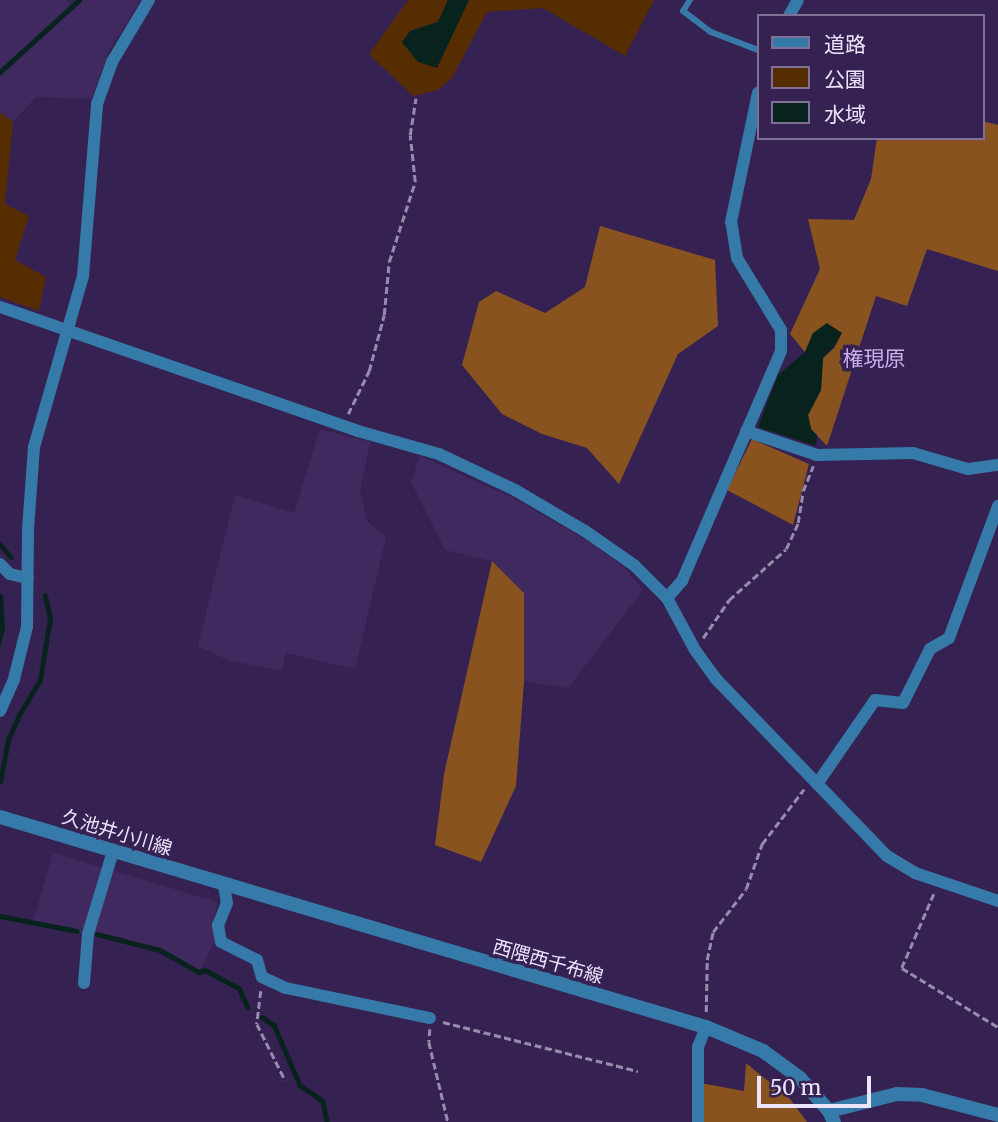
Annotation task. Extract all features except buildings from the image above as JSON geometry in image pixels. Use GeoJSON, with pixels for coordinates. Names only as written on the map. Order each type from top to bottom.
{"type":"FeatureCollection","features":[{"type":"Feature","properties":{"kind":"street"},"geometry":{"type":"LineString","coordinates":[[0,711],[14,680],[27,627],[29,502],[34,447],[83,276],[97,104],[112,62],[149,0]]}},
{"type":"Feature","properties":{"kind":"street"},"geometry":{"type":"LineString","coordinates":[[667,598],[682,581],[781,351],[781,330],[737,258],[731,222],[757,98]]}},
{"type":"Feature","properties":{"kind":"street"},"geometry":{"type":"LineString","coordinates":[[0,307],[342,426],[439,454],[515,490],[585,530],[634,565],[667,598],[695,650],[716,679],[887,856],[915,873],[998,901]]}},
{"type":"Feature","properties":{"kind":"street"},"geometry":{"type":"LineString","coordinates":[[746,431],[817,455],[913,453],[968,469],[998,465]]}},
{"type":"Feature","properties":{"kind":"street"},"geometry":{"type":"LineString","coordinates":[[817,784],[875,701],[904,703],[930,649],[949,638],[998,506]]}},
{"type":"Feature","properties":{"kind":"street"},"geometry":{"type":"LineString","coordinates":[[0,564],[10,574],[28,578]]}},
{"type":"Feature","properties":{"kind":"street","name":"久池井小川線"},"geometry":{"type":"LineString","coordinates":[[0,817],[223,885]]}},
{"type":"Feature","properties":{"kind":"street"},"geometry":{"type":"LineString","coordinates":[[85,983],[88,934],[113,851]]}},
{"type":"Feature","properties":{"kind":"street"},"geometry":{"type":"LineString","coordinates":[[223,885],[227,903],[218,925],[220,942],[257,960],[262,977],[286,988],[430,1018]]}},
{"type":"Feature","properties":{"kind":"street","name":"西隈西千布線"},"geometry":{"type":"LineString","coordinates":[[223,885],[706,1027],[763,1051],[800,1078],[832,1116]]}},
{"type":"Feature","properties":{"kind":"street"},"geometry":{"type":"LineString","coordinates":[[698,1122],[698,1047],[706,1027]]}},
{"type":"Feature","properties":{"kind":"street"},"geometry":{"type":"LineString","coordinates":[[832,1116],[897,1094],[922,1095],[998,1115]]}},
{"type":"Feature","properties":{"kind":"lane"},"geometry":{"type":"LineString","coordinates":[[690,0],[684,11],[711,32],[757,50]]}},
{"type":"Feature","properties":{"kind":"path"},"geometry":{"type":"LineString","coordinates":[[342,426],[369,371],[384,315],[389,262],[415,182],[410,135],[416,98]]}},
{"type":"Feature","properties":{"kind":"path"},"geometry":{"type":"LineString","coordinates":[[695,650],[729,600],[786,549],[798,523],[803,491],[817,455]]}},
{"type":"Feature","properties":{"kind":"path"},"geometry":{"type":"LineString","coordinates":[[706,1027],[707,960],[713,932],[746,889],[762,844],[802,790],[817,784]]}},
{"type":"Feature","properties":{"kind":"path"},"geometry":{"type":"LineString","coordinates":[[940,881],[902,968],[998,1027]]}},
{"type":"Feature","properties":{"kind":"path"},"geometry":{"type":"LineString","coordinates":[[262,977],[257,1024],[285,1080]]}},
{"type":"Feature","properties":{"kind":"path"},"geometry":{"type":"LineString","coordinates":[[448,1122],[429,1042],[430,1018],[638,1071]]}},
{"type":"Feature","properties":{"kind":"shaded area"},"geometry":{"type":"Polygon","coordinates":[[[0,0],[67,0],[71,7],[79,0],[141,0],[109,51],[91,99],[36,97],[13,122],[0,112],[0,0]]]}},
{"type":"Feature","properties":{"kind":"shaded area"},"geometry":{"type":"Polygon","coordinates":[[[984,122],[998,125],[998,271],[927,249],[907,306],[876,296],[827,446],[811,429],[808,415],[821,390],[823,358],[835,347],[813,333],[805,352],[790,334],[820,269],[808,219],[854,220],[871,179],[877,140],[984,140],[984,122]]]}},
{"type":"Feature","properties":{"kind":"shaded area"},"geometry":{"type":"Polygon","coordinates":[[[600,226],[715,260],[718,326],[678,354],[619,484],[587,448],[542,434],[502,414],[462,365],[479,302],[496,291],[545,313],[585,287],[600,226]]]}},
{"type":"Feature","properties":{"kind":"shaded area"},"geometry":{"type":"Polygon","coordinates":[[[320,429],[370,442],[360,491],[367,521],[386,537],[355,669],[286,653],[282,671],[228,660],[198,646],[235,495],[294,513],[320,429]]]}},
{"type":"Feature","properties":{"kind":"shaded area"},"geometry":{"type":"Polygon","coordinates":[[[752,439],[809,464],[793,525],[727,490],[752,439]]]}},
{"type":"Feature","properties":{"kind":"shaded area"},"geometry":{"type":"Polygon","coordinates":[[[420,456],[513,498],[591,543],[624,567],[643,590],[568,688],[524,681],[524,593],[492,561],[445,550],[411,482],[420,456]]]}},
{"type":"Feature","properties":{"kind":"shaded area"},"geometry":{"type":"Polygon","coordinates":[[[492,561],[524,593],[524,681],[516,786],[481,862],[435,845],[444,774],[492,561]]]}},
{"type":"Feature","properties":{"kind":"shaded area"},"geometry":{"type":"Polygon","coordinates":[[[53,853],[217,902],[213,926],[217,937],[199,972],[160,950],[33,922],[53,853]]]}},
{"type":"Feature","properties":{"kind":"shaded area"},"geometry":{"type":"Polygon","coordinates":[[[746,1063],[790,1099],[807,1122],[699,1122],[700,1083],[744,1091],[746,1063]]]}},
{"type":"Feature","properties":{"kind":"green space"},"geometry":{"type":"Polygon","coordinates":[[[408,0],[448,0],[438,22],[410,31],[436,68],[469,0],[654,0],[625,56],[543,8],[487,12],[452,78],[438,90],[413,96],[369,54],[408,0]]]}},
{"type":"Feature","properties":{"kind":"green space"},"geometry":{"type":"Polygon","coordinates":[[[0,112],[13,122],[5,204],[29,216],[15,260],[46,277],[39,311],[0,297],[0,112]]]}},
{"type":"Feature","properties":{"kind":"water"},"geometry":{"type":"Polygon","coordinates":[[[448,0],[469,0],[437,68],[418,62],[402,42],[410,31],[438,22],[448,0]]]}},
{"type":"Feature","properties":{"kind":"water"},"geometry":{"type":"Polygon","coordinates":[[[827,323],[842,333],[835,346],[823,358],[821,390],[808,415],[811,429],[817,435],[816,446],[758,427],[778,375],[805,352],[813,333],[827,323]]]}},
{"type":"Feature","properties":{"kind":"water"},"geometry":{"type":"Polygon","coordinates":[[[0,593],[3,595],[5,629],[0,648],[0,593]]]}},
{"type":"Feature","properties":{"kind":"waterway"},"geometry":{"type":"LineString","coordinates":[[0,72],[79,0]]}},
{"type":"Feature","properties":{"kind":"waterway"},"geometry":{"type":"LineString","coordinates":[[0,544],[11,557]]}},
{"type":"Feature","properties":{"kind":"waterway"},"geometry":{"type":"LineString","coordinates":[[0,782],[8,740],[40,680],[50,618],[45,596]]}},
{"type":"Feature","properties":{"kind":"waterway"},"geometry":{"type":"LineString","coordinates":[[0,916],[77,931]]}},
{"type":"Feature","properties":{"kind":"waterway"},"geometry":{"type":"LineString","coordinates":[[97,934],[160,950],[199,972],[205,970],[239,988],[248,1007]]}},
{"type":"Feature","properties":{"kind":"waterway"},"geometry":{"type":"LineString","coordinates":[[262,1017],[274,1025],[300,1085],[323,1101],[327,1122]]}},
{"type":"Feature","properties":{"kind":"district","name":"権現原"},"geometry":{"type":"Point","coordinates":[874,359]}}]}
